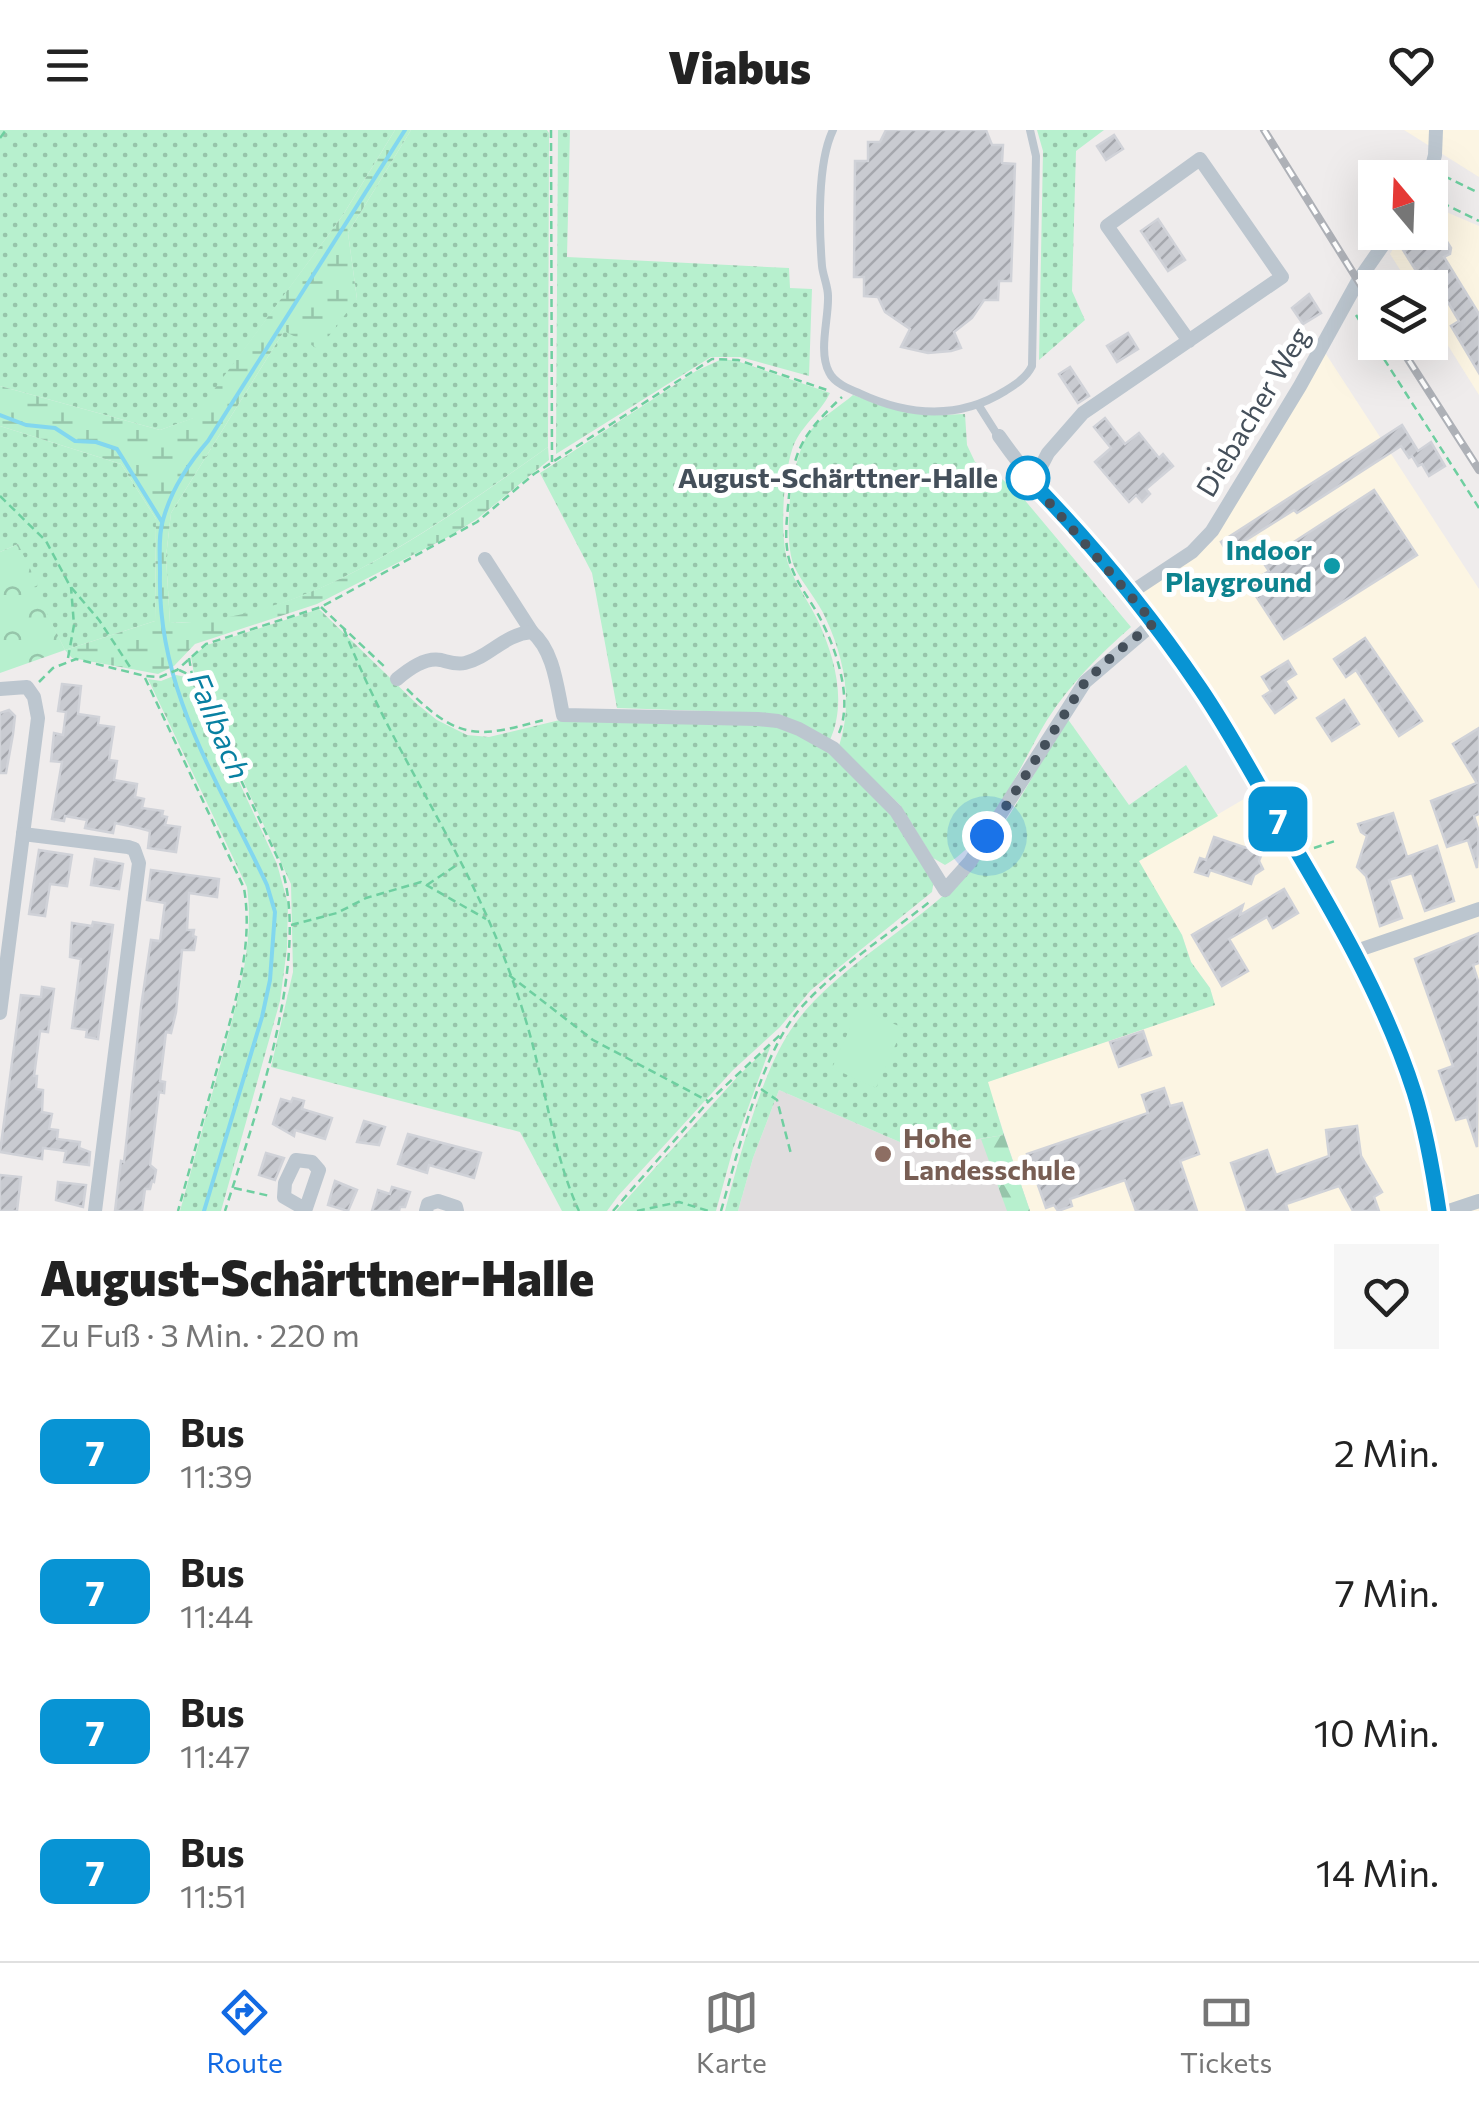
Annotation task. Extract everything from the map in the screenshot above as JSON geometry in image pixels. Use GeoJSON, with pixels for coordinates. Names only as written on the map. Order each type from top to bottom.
{"type":"FeatureCollection","features":[{"type":"Feature","properties":{"kind":"street"},"geometry":{"type":"LineString","coordinates":[[1433,160],[1436,130]]}},
{"type":"Feature","properties":{"kind":"street"},"geometry":{"type":"LineString","coordinates":[[1033,482],[1048,453],[1083,413],[1282,277],[1200,160],[1108,226],[1188,341]]}},
{"type":"Feature","properties":{"kind":"street","name":"Diebacher Weg"},"geometry":{"type":"LineString","coordinates":[[1130,593],[1203,542],[1381,250]]}},
{"type":"Feature","properties":{"kind":"street"},"geometry":{"type":"LineString","coordinates":[[999,436],[1033,482],[1154,623],[1224,725],[1299,854],[1353,952],[1414,1090],[1439,1211]]}},
{"type":"Feature","properties":{"kind":"street"},"geometry":{"type":"LineString","coordinates":[[485,560],[538,638],[552,668],[563,715],[778,721],[833,748],[896,811],[945,890],[970,862],[1085,682],[1154,623]]}},
{"type":"Feature","properties":{"kind":"street"},"geometry":{"type":"LineString","coordinates":[[397,679],[424,661],[434,658],[458,664],[467,662],[508,637],[532,632]]}},
{"type":"Feature","properties":{"kind":"street"},"geometry":{"type":"LineString","coordinates":[[0,689],[22,686],[30,690],[38,718],[0,1012]]}},
{"type":"Feature","properties":{"kind":"street"},"geometry":{"type":"LineString","coordinates":[[23,834],[128,847],[134,849],[140,863],[96,1211]]}},
{"type":"Feature","properties":{"kind":"street"},"geometry":{"type":"LineString","coordinates":[[1353,952],[1479,909]]}},
{"type":"Feature","properties":{"kind":"street"},"geometry":{"type":"LineString","coordinates":[[303,1160],[312,1162],[319,1170],[305,1210],[284,1197],[292,1163],[303,1160]]}},
{"type":"Feature","properties":{"kind":"street"},"geometry":{"type":"LineString","coordinates":[[426,1211],[428,1204],[438,1201],[456,1207],[457,1211]]}},
{"type":"Feature","properties":{"kind":"street"},"geometry":{"type":"LineString","coordinates":[[1450,1211],[1479,1202]]}},
{"type":"Feature","properties":{"kind":"lane"},"geometry":{"type":"LineString","coordinates":[[833,130],[822,179],[821,254],[828,299],[826,356],[832,377],[887,404],[932,413],[979,406],[1028,374],[1034,357],[1036,156],[1030,130]]}},
{"type":"Feature","properties":{"kind":"lane"},"geometry":{"type":"LineString","coordinates":[[979,406],[999,436]]}},
{"type":"Feature","properties":{"kind":"path"},"geometry":{"type":"LineString","coordinates":[[0,138],[6,130]]}},
{"type":"Feature","properties":{"kind":"path"},"geometry":{"type":"LineString","coordinates":[[552,131],[552,462]]}},
{"type":"Feature","properties":{"kind":"path"},"geometry":{"type":"LineString","coordinates":[[1448,181],[1479,193]]}},
{"type":"Feature","properties":{"kind":"path"},"geometry":{"type":"LineString","coordinates":[[1448,205],[1479,220]]}},
{"type":"Feature","properties":{"kind":"path"},"geometry":{"type":"LineString","coordinates":[[1348,301],[1479,508]]}},
{"type":"Feature","properties":{"kind":"path"},"geometry":{"type":"LineString","coordinates":[[30,690],[53,668],[76,659],[160,677],[177,670],[206,644],[320,607],[477,522],[552,462],[712,360],[738,360],[830,391],[850,389]]}},
{"type":"Feature","properties":{"kind":"path"},"geometry":{"type":"LineString","coordinates":[[833,748],[844,722],[842,686],[822,621],[791,567],[786,536],[790,480],[800,442],[850,389]]}},
{"type":"Feature","properties":{"kind":"path"},"geometry":{"type":"LineString","coordinates":[[0,496],[46,540],[70,586],[99,620],[133,672]]}},
{"type":"Feature","properties":{"kind":"path"},"geometry":{"type":"LineString","coordinates":[[68,661],[74,625],[70,586]]}},
{"type":"Feature","properties":{"kind":"path"},"geometry":{"type":"LineString","coordinates":[[320,607],[437,716],[469,733],[506,730],[563,715]]}},
{"type":"Feature","properties":{"kind":"path"},"geometry":{"type":"LineString","coordinates":[[344,629],[380,716],[489,921],[536,1054],[548,1116],[579,1211]]}},
{"type":"Feature","properties":{"kind":"path"},"geometry":{"type":"LineString","coordinates":[[189,656],[192,676],[288,886],[290,926],[283,1002],[225,1211]]}},
{"type":"Feature","properties":{"kind":"path"},"geometry":{"type":"LineString","coordinates":[[177,670],[192,676]]}},
{"type":"Feature","properties":{"kind":"path"},"geometry":{"type":"LineString","coordinates":[[145,676],[244,888],[248,906],[248,944],[238,991],[178,1211]]}},
{"type":"Feature","properties":{"kind":"path"},"geometry":{"type":"LineString","coordinates":[[1299,854],[1335,840]]}},
{"type":"Feature","properties":{"kind":"path"},"geometry":{"type":"LineString","coordinates":[[426,886],[459,864]]}},
{"type":"Feature","properties":{"kind":"path"},"geometry":{"type":"LineString","coordinates":[[290,926],[421,882],[489,921]]}},
{"type":"Feature","properties":{"kind":"path"},"geometry":{"type":"LineString","coordinates":[[613,1211],[708,1102],[784,1032],[816,993],[945,890]]}},
{"type":"Feature","properties":{"kind":"path"},"geometry":{"type":"LineString","coordinates":[[508,974],[593,1040],[708,1102]]}},
{"type":"Feature","properties":{"kind":"path"},"geometry":{"type":"LineString","coordinates":[[721,1211],[760,1089],[784,1032]]}},
{"type":"Feature","properties":{"kind":"path"},"geometry":{"type":"LineString","coordinates":[[760,1089],[777,1100],[790,1154]]}},
{"type":"Feature","properties":{"kind":"path"},"geometry":{"type":"LineString","coordinates":[[233,1188],[284,1197]]}},
{"type":"Feature","properties":{"kind":"path"},"geometry":{"type":"LineString","coordinates":[[638,1211],[678,1202],[708,1211]]}},
{"type":"Feature","properties":{"kind":"shaded area"},"geometry":{"type":"Polygon","coordinates":[[[1404,130],[1479,130],[1479,177],[1404,130]]]}},
{"type":"Feature","properties":{"kind":"shaded area"},"geometry":{"type":"Polygon","coordinates":[[[1448,213],[1479,226],[1479,395],[1448,346],[1448,270],[1400,270],[1390,254],[1392,250],[1448,250],[1448,213]]]}},
{"type":"Feature","properties":{"kind":"shaded area"},"geometry":{"type":"Polygon","coordinates":[[[1324,351],[1479,589],[1479,1211],[1030,1211],[987,1082],[1215,1005],[1210,988],[1191,962],[1182,935],[1138,861],[1268,785],[1231,720],[1141,591],[1212,542],[1324,351]]]}},
{"type":"Feature","properties":{"kind":"shaded area","name":"Hohe Landesschule"},"geometry":{"type":"Polygon","coordinates":[[[779,1090],[916,1149],[1004,1135],[1030,1211],[738,1211],[779,1090]]]}},
{"type":"Feature","properties":{"kind":"green space"},"geometry":{"type":"Polygon","coordinates":[[[0,130],[395,130],[343,215],[194,418],[160,430],[0,386],[0,130]]]}},
{"type":"Feature","properties":{"kind":"green space"},"geometry":{"type":"Polygon","coordinates":[[[395,130],[411,130],[348,233],[357,299],[319,349],[284,331],[171,513],[166,557],[170,623],[222,618],[272,606],[322,587],[417,536],[548,447],[549,460],[477,519],[448,537],[317,604],[195,644],[174,666],[158,674],[72,658],[65,650],[155,621],[156,519],[121,464],[0,426],[0,386],[160,430],[193,418],[343,215],[395,130]]]}},
{"type":"Feature","properties":{"kind":"green space"},"geometry":{"type":"Polygon","coordinates":[[[411,130],[549,133],[548,447],[394,550],[311,592],[224,619],[170,623],[166,557],[171,513],[284,331],[357,299],[348,233],[411,130]]]}},
{"type":"Feature","properties":{"kind":"green space"},"geometry":{"type":"Polygon","coordinates":[[[558,130],[570,130],[567,257],[789,268],[790,288],[812,289],[809,376],[740,357],[711,357],[556,454],[558,130]]]}},
{"type":"Feature","properties":{"kind":"green space"},"geometry":{"type":"Polygon","coordinates":[[[1037,130],[1104,130],[1076,151],[1072,291],[1085,320],[1039,360],[1043,151],[1037,130]]]}},
{"type":"Feature","properties":{"kind":"green space"},"geometry":{"type":"Polygon","coordinates":[[[722,359],[830,393],[799,434],[792,450],[783,525],[789,566],[818,621],[834,665],[838,711],[830,740],[763,713],[617,708],[592,573],[540,473],[696,371],[722,359]]]}},
{"type":"Feature","properties":{"kind":"green space"},"geometry":{"type":"Polygon","coordinates":[[[853,395],[908,412],[965,414],[967,445],[975,462],[1023,498],[1131,627],[1065,694],[990,820],[961,854],[945,865],[933,858],[900,805],[839,746],[846,698],[838,650],[790,553],[790,497],[804,442],[815,425],[853,395]]]}},
{"type":"Feature","properties":{"kind":"green space"},"geometry":{"type":"Polygon","coordinates":[[[0,426],[121,464],[156,519],[155,621],[65,650],[33,587],[18,544],[0,552],[0,426]]]}},
{"type":"Feature","properties":{"kind":"green space"},"geometry":{"type":"Polygon","coordinates":[[[18,544],[65,650],[0,673],[0,552],[18,544]]]}},
{"type":"Feature","properties":{"kind":"green space"},"geometry":{"type":"Polygon","coordinates":[[[319,609],[417,704],[437,720],[467,735],[489,737],[564,719],[779,725],[832,751],[893,814],[934,880],[932,892],[811,990],[780,1027],[733,1070],[607,1211],[562,1211],[520,1132],[271,1067],[293,972],[291,884],[194,674],[191,657],[207,645],[319,609]]]}},
{"type":"Feature","properties":{"kind":"green space"},"geometry":{"type":"Polygon","coordinates":[[[176,675],[191,678],[277,864],[288,904],[280,1001],[221,1211],[180,1211],[243,976],[249,910],[247,887],[148,679],[161,681],[176,675]]]}},
{"type":"Feature","properties":{"kind":"green space"},"geometry":{"type":"Polygon","coordinates":[[[1067,718],[1129,805],[1186,765],[1218,816],[1139,861],[1182,935],[1191,962],[1210,988],[1215,1005],[988,1082],[1004,1135],[916,1149],[779,1090],[738,1211],[725,1211],[760,1094],[790,1031],[841,976],[964,875],[1012,811],[1067,718]]]}},
{"type":"Feature","properties":{"kind":"green space"},"geometry":{"type":"Polygon","coordinates":[[[859,1008],[903,1028],[876,1088],[832,1068],[859,1008]]]}},
{"type":"Feature","properties":{"kind":"green space"},"geometry":{"type":"Polygon","coordinates":[[[771,1045],[733,1149],[716,1211],[616,1211],[740,1074],[771,1045]]]}},
{"type":"Feature","properties":{"kind":"green space"},"geometry":{"type":"Polygon","coordinates":[[[1004,1135],[1030,1211],[1007,1211],[981,1139],[1004,1135]]]}},
{"type":"Feature","properties":{"kind":"building"},"geometry":{"type":"Polygon","coordinates":[[[886,130],[986,130],[992,145],[1003,145],[1002,163],[1015,164],[1011,281],[999,281],[998,300],[984,300],[972,318],[954,332],[961,348],[928,353],[901,347],[910,329],[885,312],[878,297],[864,296],[864,277],[854,277],[855,161],[868,161],[868,142],[880,142],[886,130]]]}},
{"type":"Feature","properties":{"kind":"building"},"geometry":{"type":"Polygon","coordinates":[[[1114,135],[1123,149],[1106,160],[1097,146],[1114,135]]]}},
{"type":"Feature","properties":{"kind":"building"},"geometry":{"type":"Polygon","coordinates":[[[1158,219],[1185,260],[1168,271],[1141,231],[1158,219]]]}},
{"type":"Feature","properties":{"kind":"building"},"geometry":{"type":"Polygon","coordinates":[[[1448,243],[1450,254],[1444,257],[1479,314],[1479,373],[1451,326],[1459,321],[1448,302],[1448,270],[1416,270],[1403,250],[1448,250],[1448,243]]]}},
{"type":"Feature","properties":{"kind":"building"},"geometry":{"type":"Polygon","coordinates":[[[1309,294],[1321,313],[1303,324],[1292,308],[1309,294]]]}},
{"type":"Feature","properties":{"kind":"building"},"geometry":{"type":"Polygon","coordinates":[[[1128,333],[1138,349],[1117,362],[1107,346],[1128,333]]]}},
{"type":"Feature","properties":{"kind":"building"},"geometry":{"type":"Polygon","coordinates":[[[1070,367],[1089,396],[1078,403],[1059,374],[1070,367]]]}},
{"type":"Feature","properties":{"kind":"building"},"geometry":{"type":"Polygon","coordinates":[[[1105,418],[1125,444],[1139,433],[1159,458],[1163,454],[1173,466],[1146,489],[1150,494],[1142,502],[1136,495],[1129,502],[1095,462],[1111,448],[1094,427],[1105,418]]]}},
{"type":"Feature","properties":{"kind":"building"},"geometry":{"type":"Polygon","coordinates":[[[1402,425],[1418,451],[1431,442],[1445,466],[1429,476],[1422,464],[1418,466],[1401,446],[1297,513],[1294,510],[1227,552],[1221,542],[1402,425]]]}},
{"type":"Feature","properties":{"kind":"building","name":"Indoor Playground"},"geometry":{"type":"Polygon","coordinates":[[[1374,490],[1417,555],[1284,639],[1248,584],[1269,571],[1263,562],[1374,490]]]}},
{"type":"Feature","properties":{"kind":"building"},"geometry":{"type":"Polygon","coordinates":[[[1365,638],[1422,721],[1399,736],[1356,670],[1346,677],[1334,659],[1365,638]]]}},
{"type":"Feature","properties":{"kind":"building"},"geometry":{"type":"Polygon","coordinates":[[[1288,661],[1296,674],[1285,681],[1296,698],[1275,713],[1263,696],[1271,691],[1262,677],[1288,661]]]}},
{"type":"Feature","properties":{"kind":"building"},"geometry":{"type":"Polygon","coordinates":[[[62,684],[81,686],[78,714],[99,717],[98,725],[114,727],[109,760],[117,761],[114,780],[137,784],[135,797],[144,799],[142,808],[163,811],[162,816],[167,817],[165,825],[180,827],[176,852],[148,848],[150,831],[139,828],[115,823],[113,833],[85,828],[87,820],[65,816],[64,821],[52,819],[62,762],[51,761],[54,733],[63,735],[66,712],[58,711],[62,684]]]}},
{"type":"Feature","properties":{"kind":"building"},"geometry":{"type":"Polygon","coordinates":[[[1344,700],[1359,724],[1332,741],[1317,718],[1344,700]]]}},
{"type":"Feature","properties":{"kind":"building"},"geometry":{"type":"Polygon","coordinates":[[[9,710],[15,716],[13,734],[6,773],[0,773],[0,713],[9,710]]]}},
{"type":"Feature","properties":{"kind":"building"},"geometry":{"type":"Polygon","coordinates":[[[1479,728],[1479,814],[1474,816],[1479,832],[1477,868],[1468,840],[1447,847],[1431,801],[1477,783],[1453,744],[1479,728]]]}},
{"type":"Feature","properties":{"kind":"building"},"geometry":{"type":"Polygon","coordinates":[[[1393,813],[1407,857],[1437,846],[1454,901],[1425,911],[1412,873],[1389,880],[1402,918],[1380,926],[1366,876],[1357,867],[1367,836],[1358,824],[1393,813]]]}},
{"type":"Feature","properties":{"kind":"building"},"geometry":{"type":"Polygon","coordinates":[[[1214,837],[1262,853],[1259,861],[1263,869],[1254,875],[1251,884],[1210,870],[1208,876],[1195,872],[1200,858],[1206,860],[1214,837]]]}},
{"type":"Feature","properties":{"kind":"building"},"geometry":{"type":"Polygon","coordinates":[[[39,850],[72,855],[67,886],[50,884],[45,916],[29,914],[39,850]]]}},
{"type":"Feature","properties":{"kind":"building"},"geometry":{"type":"Polygon","coordinates":[[[95,859],[123,864],[119,889],[91,885],[95,859]]]}},
{"type":"Feature","properties":{"kind":"building"},"geometry":{"type":"Polygon","coordinates":[[[151,870],[219,879],[217,897],[189,893],[187,930],[194,930],[196,937],[194,950],[182,950],[176,1012],[171,1033],[166,1032],[160,1081],[165,1082],[164,1093],[159,1092],[150,1165],[156,1170],[154,1182],[150,1189],[145,1189],[142,1211],[115,1211],[151,940],[160,941],[165,903],[147,900],[151,870]]]}},
{"type":"Feature","properties":{"kind":"building"},"geometry":{"type":"Polygon","coordinates":[[[1284,889],[1298,913],[1273,928],[1267,917],[1229,939],[1248,971],[1222,986],[1192,935],[1243,905],[1240,915],[1284,889]]]}},
{"type":"Feature","properties":{"kind":"building"},"geometry":{"type":"Polygon","coordinates":[[[93,922],[113,925],[98,1039],[86,1037],[87,1030],[72,1028],[81,959],[70,957],[72,923],[92,926],[93,922]]]}},
{"type":"Feature","properties":{"kind":"building"},"geometry":{"type":"Polygon","coordinates":[[[1479,933],[1479,963],[1473,965],[1479,984],[1477,1147],[1467,1117],[1456,1120],[1439,1071],[1453,1066],[1415,959],[1479,933]]]}},
{"type":"Feature","properties":{"kind":"building"},"geometry":{"type":"Polygon","coordinates":[[[42,987],[54,989],[48,1032],[40,1031],[34,1076],[36,1089],[43,1090],[42,1112],[52,1114],[49,1129],[58,1130],[57,1139],[80,1142],[79,1148],[90,1152],[89,1165],[64,1162],[66,1151],[43,1148],[42,1159],[0,1152],[21,995],[41,997],[42,987]]]}},
{"type":"Feature","properties":{"kind":"building"},"geometry":{"type":"Polygon","coordinates":[[[1143,1031],[1151,1055],[1119,1067],[1110,1042],[1143,1031]]]}},
{"type":"Feature","properties":{"kind":"building"},"geometry":{"type":"Polygon","coordinates":[[[1164,1088],[1170,1106],[1182,1103],[1199,1154],[1180,1161],[1197,1211],[1136,1211],[1125,1180],[1070,1199],[1072,1206],[1058,1211],[1054,1205],[1046,1208],[1027,1154],[1148,1113],[1142,1095],[1164,1088]]]}},
{"type":"Feature","properties":{"kind":"building"},"geometry":{"type":"Polygon","coordinates":[[[293,1098],[304,1101],[302,1109],[332,1118],[325,1139],[295,1130],[294,1136],[273,1124],[281,1099],[291,1102],[293,1098]]]}},
{"type":"Feature","properties":{"kind":"building"},"geometry":{"type":"Polygon","coordinates":[[[364,1121],[385,1127],[379,1145],[357,1142],[364,1121]]]}},
{"type":"Feature","properties":{"kind":"building"},"geometry":{"type":"Polygon","coordinates":[[[1357,1126],[1361,1156],[1382,1192],[1374,1197],[1379,1211],[1353,1211],[1339,1186],[1286,1204],[1288,1211],[1247,1211],[1231,1163],[1267,1150],[1276,1175],[1329,1156],[1326,1130],[1357,1126]]]}},
{"type":"Feature","properties":{"kind":"building"},"geometry":{"type":"Polygon","coordinates":[[[408,1134],[481,1153],[474,1178],[429,1165],[427,1173],[398,1164],[408,1134]]]}},
{"type":"Feature","properties":{"kind":"building"},"geometry":{"type":"Polygon","coordinates":[[[266,1153],[284,1158],[275,1180],[259,1175],[266,1153]]]}},
{"type":"Feature","properties":{"kind":"building"},"geometry":{"type":"Polygon","coordinates":[[[0,1175],[21,1177],[17,1211],[0,1211],[0,1175]]]}},
{"type":"Feature","properties":{"kind":"building"},"geometry":{"type":"Polygon","coordinates":[[[335,1181],[357,1190],[348,1211],[328,1205],[335,1181]]]}},
{"type":"Feature","properties":{"kind":"building"},"geometry":{"type":"Polygon","coordinates":[[[58,1182],[86,1185],[83,1207],[56,1200],[58,1182]]]}},
{"type":"Feature","properties":{"kind":"building"},"geometry":{"type":"Polygon","coordinates":[[[392,1187],[410,1192],[405,1207],[399,1211],[372,1211],[378,1190],[390,1194],[392,1187]]]}},
{"type":"Feature","properties":{"kind":"waterway","name":"Fallbach"},"geometry":{"type":"LineString","coordinates":[[204,1211],[262,1017],[270,980],[275,912],[267,885],[211,772],[180,697],[162,617],[161,526],[181,478],[405,130]]}},
{"type":"Feature","properties":{"kind":"waterway"},"geometry":{"type":"LineString","coordinates":[[0,415],[26,425],[55,428],[75,441],[117,449],[162,522]]}},
{"type":"Feature","properties":{"kind":"railway"},"geometry":{"type":"LineString","coordinates":[[1264,130],[1358,281]]}},
{"type":"Feature","properties":{"kind":"railway"},"geometry":{"type":"LineString","coordinates":[[1409,360],[1479,470]]}},
{"type":"Feature","properties":{"kind":"bus line","name":"7"},"geometry":{"type":"LineString","coordinates":[[1026,476],[1130,593],[1176,652],[1224,725],[1312,876],[1372,990],[1406,1069],[1418,1104],[1439,1211]]}},
{"type":"Feature","properties":{"kind":"place","name":"August-Schärttner-Halle"},"geometry":{"type":"Point","coordinates":[1028,478]}},
{"type":"Feature","properties":{"kind":"place","name":"Indoor Playground"},"geometry":{"type":"Point","coordinates":[1332,566]}},
{"type":"Feature","properties":{"kind":"place","name":"Hohe Landesschule"},"geometry":{"type":"Point","coordinates":[883,1154]}},
{"type":"Feature","properties":{"kind":"route"},"geometry":{"type":"LineString","coordinates":[[987,836],[1085,682],[1154,623],[1028,478]]}}]}
